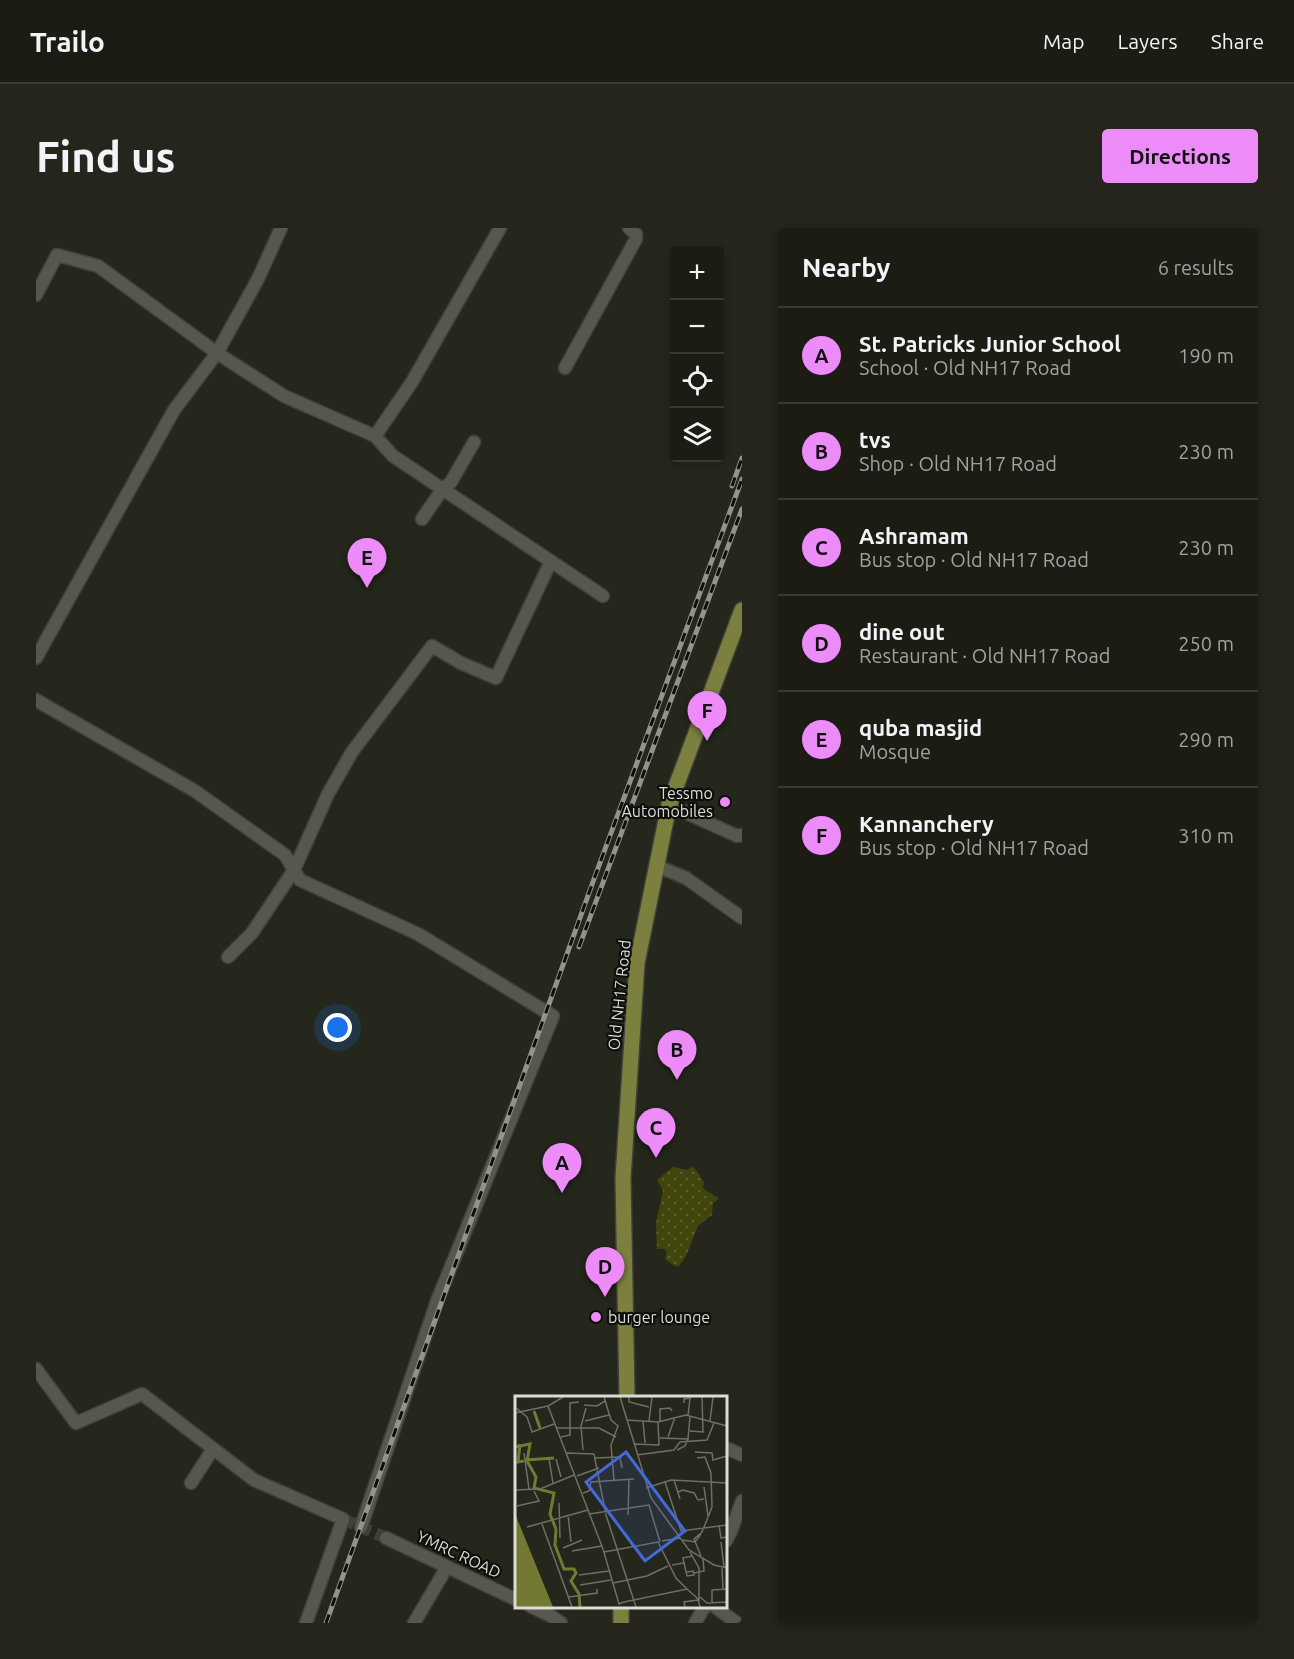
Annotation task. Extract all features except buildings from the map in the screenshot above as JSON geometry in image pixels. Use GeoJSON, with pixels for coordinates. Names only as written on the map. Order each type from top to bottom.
{"type":"FeatureCollection","features":[{"type":"Feature","properties":{"kind":"main road","name":"Old NH17 Road"},"geometry":{"type":"LineString","coordinates":[[627,1396],[623,1178],[637,963],[669,805],[742,610]]}},
{"type":"Feature","properties":{"kind":"street"},"geometry":{"type":"LineString","coordinates":[[36,658],[174,410],[217,353],[258,279],[281,228]]}},
{"type":"Feature","properties":{"kind":"street"},"geometry":{"type":"LineString","coordinates":[[375,436],[412,382],[500,228]]}},
{"type":"Feature","properties":{"kind":"street"},"geometry":{"type":"LineString","coordinates":[[565,368],[636,239],[636,234],[629,228]]}},
{"type":"Feature","properties":{"kind":"street"},"geometry":{"type":"LineString","coordinates":[[36,295],[57,255],[98,266],[217,353],[284,396],[375,436],[393,456],[603,596]]}},
{"type":"Feature","properties":{"kind":"street"},"geometry":{"type":"LineString","coordinates":[[422,519],[442,490],[451,482],[474,442]]}},
{"type":"Feature","properties":{"kind":"street"},"geometry":{"type":"LineString","coordinates":[[228,957],[252,933],[294,870],[328,794],[352,752],[432,646],[461,663],[496,678],[551,561]]}},
{"type":"Feature","properties":{"kind":"street"},"geometry":{"type":"LineString","coordinates":[[36,700],[195,791],[285,855],[300,880],[418,934],[553,1016],[437,1301],[361,1527]]}},
{"type":"Feature","properties":{"kind":"street"},"geometry":{"type":"LineString","coordinates":[[669,805],[737,836],[742,835]]}},
{"type":"Feature","properties":{"kind":"street"},"geometry":{"type":"LineString","coordinates":[[657,866],[686,878],[742,918]]}},
{"type":"Feature","properties":{"kind":"street"},"geometry":{"type":"LineString","coordinates":[[36,1369],[76,1423],[141,1394],[254,1480],[343,1519],[306,1623]]}},
{"type":"Feature","properties":{"kind":"street"},"geometry":{"type":"LineString","coordinates":[[727,1448],[742,1455]]}},
{"type":"Feature","properties":{"kind":"street"},"geometry":{"type":"LineString","coordinates":[[191,1483],[213,1449]]}},
{"type":"Feature","properties":{"kind":"street"},"geometry":{"type":"LineString","coordinates":[[727,1538],[742,1501]]}},
{"type":"Feature","properties":{"kind":"street","name":"YMRC ROAD"},"geometry":{"type":"LineString","coordinates":[[386,1538],[515,1599]]}},
{"type":"Feature","properties":{"kind":"street"},"geometry":{"type":"LineString","coordinates":[[414,1623],[447,1567]]}},
{"type":"Feature","properties":{"kind":"street"},"geometry":{"type":"LineString","coordinates":[[534,1608],[561,1623]]}},
{"type":"Feature","properties":{"kind":"street"},"geometry":{"type":"LineString","coordinates":[[695,1623],[704,1608]]}},
{"type":"Feature","properties":{"kind":"street"},"geometry":{"type":"LineString","coordinates":[[717,1608],[737,1623]]}},
{"type":"Feature","properties":{"kind":"green space"},"geometry":{"type":"Polygon","coordinates":[[[693,1166],[704,1182],[703,1188],[719,1199],[713,1203],[712,1215],[698,1226],[686,1256],[678,1267],[665,1259],[667,1252],[664,1249],[657,1249],[656,1223],[663,1191],[657,1180],[673,1167],[687,1170],[693,1166]]]}},
{"type":"Feature","properties":{"kind":"tunnel"},"geometry":{"type":"LineString","coordinates":[[343,1519],[386,1538]]}},
{"type":"Feature","properties":{"kind":"railway"},"geometry":{"type":"LineString","coordinates":[[732,486],[742,458]]}},
{"type":"Feature","properties":{"kind":"railway"},"geometry":{"type":"LineString","coordinates":[[326,1623],[594,879],[742,479]]}},
{"type":"Feature","properties":{"kind":"railway"},"geometry":{"type":"LineString","coordinates":[[579,947],[742,509]]}},
{"type":"Feature","properties":{"kind":"place","name":"quba masjid"},"geometry":{"type":"Point","coordinates":[367,588]}},
{"type":"Feature","properties":{"kind":"place","name":"Kannanchery"},"geometry":{"type":"Point","coordinates":[707,741]}},
{"type":"Feature","properties":{"kind":"place","name":"Tessmo Automobiles"},"geometry":{"type":"Point","coordinates":[725,802]}},
{"type":"Feature","properties":{"kind":"place","name":"tvs"},"geometry":{"type":"Point","coordinates":[677,1080]}},
{"type":"Feature","properties":{"kind":"place","name":"Ashramam"},"geometry":{"type":"Point","coordinates":[656,1158]}},
{"type":"Feature","properties":{"kind":"place","name":"St. Patricks Junior School"},"geometry":{"type":"Point","coordinates":[562,1193]}},
{"type":"Feature","properties":{"kind":"place","name":"dine out"},"geometry":{"type":"Point","coordinates":[605,1297]}},
{"type":"Feature","properties":{"kind":"place","name":"burger lounge"},"geometry":{"type":"Point","coordinates":[596,1317]}}]}
